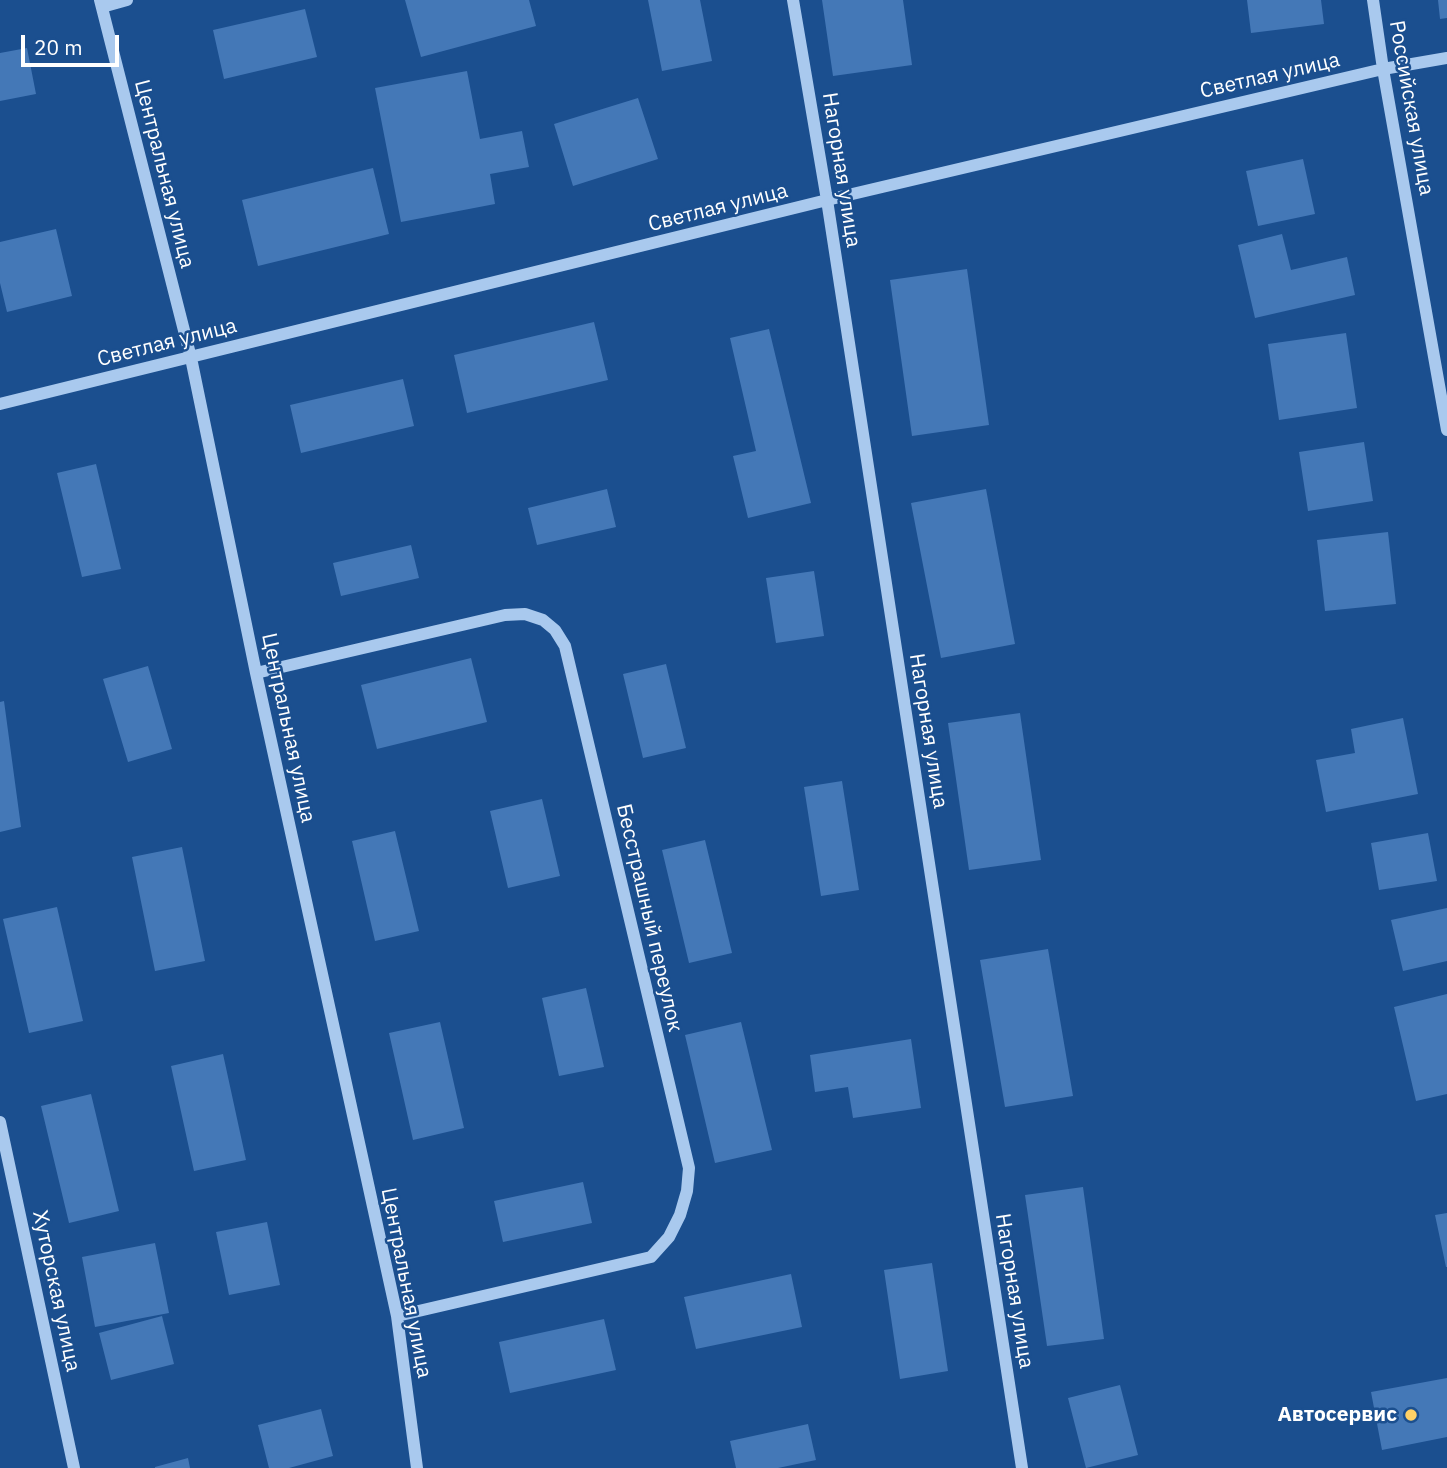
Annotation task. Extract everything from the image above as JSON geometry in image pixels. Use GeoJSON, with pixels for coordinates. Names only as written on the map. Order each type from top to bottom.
{"type":"FeatureCollection","features":[{"type":"Feature","properties":{"kind":"street"},"geometry":{"type":"LineString","coordinates":[[101,3],[127,0]]}},
{"type":"Feature","properties":{"kind":"street","name":"Нагорная улица"},"geometry":{"type":"LineString","coordinates":[[793,0],[827,200],[1022,1468]]}},
{"type":"Feature","properties":{"kind":"street","name":"Российская улица"},"geometry":{"type":"LineString","coordinates":[[1373,0],[1447,430]]}},
{"type":"Feature","properties":{"kind":"street","name":"Центральная улица"},"geometry":{"type":"LineString","coordinates":[[101,3],[191,358],[256,673],[397,1316],[416,1468]]}},
{"type":"Feature","properties":{"kind":"street","name":"Светлая улица"},"geometry":{"type":"LineString","coordinates":[[0,404],[827,200],[1383,69],[1447,58]]}},
{"type":"Feature","properties":{"kind":"street","name":"Бесстрашный переулок"},"geometry":{"type":"LineString","coordinates":[[256,673],[505,615],[525,614],[543,620],[555,630],[565,646],[689,1168],[687,1191],[680,1215],[669,1237],[651,1257],[397,1316]]}},
{"type":"Feature","properties":{"kind":"street","name":"Хуторская улица"},"geometry":{"type":"LineString","coordinates":[[0,1122],[74,1468]]}},
{"type":"Feature","properties":{"kind":"building"},"geometry":{"type":"Polygon","coordinates":[[[405,0],[529,0],[536,26],[421,57],[405,0]]]}},
{"type":"Feature","properties":{"kind":"building"},"geometry":{"type":"Polygon","coordinates":[[[648,0],[700,0],[712,61],[662,71],[648,0]]]}},
{"type":"Feature","properties":{"kind":"building"},"geometry":{"type":"Polygon","coordinates":[[[822,0],[903,0],[912,65],[833,76],[822,0]]]}},
{"type":"Feature","properties":{"kind":"building"},"geometry":{"type":"Polygon","coordinates":[[[1247,0],[1321,0],[1324,24],[1251,33],[1247,0]]]}},
{"type":"Feature","properties":{"kind":"building"},"geometry":{"type":"Polygon","coordinates":[[[1438,0],[1447,0],[1447,18],[1440,19],[1438,0]]]}},
{"type":"Feature","properties":{"kind":"building"},"geometry":{"type":"Polygon","coordinates":[[[305,9],[317,57],[224,79],[213,30],[305,9]]]}},
{"type":"Feature","properties":{"kind":"building"},"geometry":{"type":"Polygon","coordinates":[[[27,48],[36,94],[0,101],[0,53],[27,48]]]}},
{"type":"Feature","properties":{"kind":"building"},"geometry":{"type":"Polygon","coordinates":[[[467,71],[480,139],[522,131],[529,167],[490,174],[495,204],[401,222],[375,88],[467,71]]]}},
{"type":"Feature","properties":{"kind":"building"},"geometry":{"type":"Polygon","coordinates":[[[638,98],[658,159],[573,186],[554,124],[638,98]]]}},
{"type":"Feature","properties":{"kind":"building"},"geometry":{"type":"Polygon","coordinates":[[[1303,159],[1315,214],[1258,226],[1246,171],[1303,159]]]}},
{"type":"Feature","properties":{"kind":"building"},"geometry":{"type":"Polygon","coordinates":[[[373,168],[389,234],[258,266],[242,200],[373,168]]]}},
{"type":"Feature","properties":{"kind":"building"},"geometry":{"type":"Polygon","coordinates":[[[56,229],[72,296],[7,312],[0,283],[0,242],[56,229]]]}},
{"type":"Feature","properties":{"kind":"building"},"geometry":{"type":"Polygon","coordinates":[[[1282,234],[1291,270],[1347,257],[1355,295],[1255,318],[1238,245],[1282,234]]]}},
{"type":"Feature","properties":{"kind":"building"},"geometry":{"type":"Polygon","coordinates":[[[967,269],[989,425],[912,436],[890,280],[967,269]]]}},
{"type":"Feature","properties":{"kind":"building"},"geometry":{"type":"Polygon","coordinates":[[[594,322],[608,380],[467,413],[454,355],[594,322]]]}},
{"type":"Feature","properties":{"kind":"building"},"geometry":{"type":"Polygon","coordinates":[[[769,329],[811,503],[748,518],[733,456],[756,451],[730,338],[769,329]]]}},
{"type":"Feature","properties":{"kind":"building"},"geometry":{"type":"Polygon","coordinates":[[[1346,333],[1357,408],[1279,420],[1268,344],[1346,333]]]}},
{"type":"Feature","properties":{"kind":"building"},"geometry":{"type":"Polygon","coordinates":[[[403,379],[414,426],[301,453],[290,405],[403,379]]]}},
{"type":"Feature","properties":{"kind":"building"},"geometry":{"type":"Polygon","coordinates":[[[1364,442],[1373,501],[1308,511],[1299,452],[1364,442]]]}},
{"type":"Feature","properties":{"kind":"building"},"geometry":{"type":"Polygon","coordinates":[[[96,464],[121,569],[82,577],[57,473],[96,464]]]}},
{"type":"Feature","properties":{"kind":"building"},"geometry":{"type":"Polygon","coordinates":[[[607,489],[616,527],[537,545],[528,508],[607,489]]]}},
{"type":"Feature","properties":{"kind":"building"},"geometry":{"type":"Polygon","coordinates":[[[986,489],[1015,644],[941,658],[911,503],[986,489]]]}},
{"type":"Feature","properties":{"kind":"building"},"geometry":{"type":"Polygon","coordinates":[[[1388,532],[1396,604],[1325,611],[1317,540],[1388,532]]]}},
{"type":"Feature","properties":{"kind":"building"},"geometry":{"type":"Polygon","coordinates":[[[411,545],[419,578],[341,596],[333,563],[411,545]]]}},
{"type":"Feature","properties":{"kind":"building"},"geometry":{"type":"Polygon","coordinates":[[[814,571],[824,636],[776,643],[766,578],[814,571]]]}},
{"type":"Feature","properties":{"kind":"building"},"geometry":{"type":"Polygon","coordinates":[[[471,658],[487,722],[377,749],[361,685],[471,658]]]}},
{"type":"Feature","properties":{"kind":"building"},"geometry":{"type":"Polygon","coordinates":[[[666,664],[686,748],[643,758],[623,674],[666,664]]]}},
{"type":"Feature","properties":{"kind":"building"},"geometry":{"type":"Polygon","coordinates":[[[148,666],[172,749],[128,762],[103,679],[148,666]]]}},
{"type":"Feature","properties":{"kind":"building"},"geometry":{"type":"Polygon","coordinates":[[[4,701],[21,827],[0,832],[0,702],[4,701]]]}},
{"type":"Feature","properties":{"kind":"building"},"geometry":{"type":"Polygon","coordinates":[[[1020,713],[1041,860],[969,870],[948,723],[1020,713]]]}},
{"type":"Feature","properties":{"kind":"building"},"geometry":{"type":"Polygon","coordinates":[[[1403,718],[1418,794],[1326,812],[1316,760],[1355,753],[1351,729],[1403,718]]]}},
{"type":"Feature","properties":{"kind":"building"},"geometry":{"type":"Polygon","coordinates":[[[842,781],[859,890],[821,896],[804,787],[842,781]]]}},
{"type":"Feature","properties":{"kind":"building"},"geometry":{"type":"Polygon","coordinates":[[[542,799],[560,876],[508,888],[490,811],[542,799]]]}},
{"type":"Feature","properties":{"kind":"building"},"geometry":{"type":"Polygon","coordinates":[[[395,831],[419,931],[375,941],[352,841],[395,831]]]}},
{"type":"Feature","properties":{"kind":"building"},"geometry":{"type":"Polygon","coordinates":[[[1428,833],[1437,881],[1379,890],[1371,843],[1428,833]]]}},
{"type":"Feature","properties":{"kind":"building"},"geometry":{"type":"Polygon","coordinates":[[[705,840],[732,953],[689,963],[662,850],[705,840]]]}},
{"type":"Feature","properties":{"kind":"building"},"geometry":{"type":"Polygon","coordinates":[[[182,847],[205,961],[155,971],[132,857],[182,847]]]}},
{"type":"Feature","properties":{"kind":"building"},"geometry":{"type":"Polygon","coordinates":[[[57,907],[83,1021],[29,1033],[3,919],[57,907]]]}},
{"type":"Feature","properties":{"kind":"building"},"geometry":{"type":"Polygon","coordinates":[[[1447,908],[1447,961],[1403,971],[1391,920],[1447,908]]]}},
{"type":"Feature","properties":{"kind":"building"},"geometry":{"type":"Polygon","coordinates":[[[1048,949],[1073,1096],[1005,1107],[980,960],[1048,949]]]}},
{"type":"Feature","properties":{"kind":"building"},"geometry":{"type":"Polygon","coordinates":[[[586,988],[604,1067],[559,1076],[542,998],[586,988]]]}},
{"type":"Feature","properties":{"kind":"building"},"geometry":{"type":"Polygon","coordinates":[[[1447,994],[1447,1094],[1416,1101],[1394,1007],[1447,994]]]}},
{"type":"Feature","properties":{"kind":"building"},"geometry":{"type":"Polygon","coordinates":[[[440,1022],[464,1128],[413,1140],[389,1033],[440,1022]]]}},
{"type":"Feature","properties":{"kind":"building"},"geometry":{"type":"Polygon","coordinates":[[[741,1022],[772,1150],[715,1163],[685,1035],[741,1022]]]}},
{"type":"Feature","properties":{"kind":"building"},"geometry":{"type":"Polygon","coordinates":[[[911,1039],[921,1108],[853,1118],[848,1087],[815,1092],[810,1055],[911,1039]]]}},
{"type":"Feature","properties":{"kind":"building"},"geometry":{"type":"Polygon","coordinates":[[[223,1054],[246,1160],[194,1171],[171,1066],[223,1054]]]}},
{"type":"Feature","properties":{"kind":"building"},"geometry":{"type":"Polygon","coordinates":[[[91,1094],[119,1211],[69,1223],[41,1106],[91,1094]]]}},
{"type":"Feature","properties":{"kind":"building"},"geometry":{"type":"Polygon","coordinates":[[[583,1182],[592,1223],[503,1242],[494,1201],[583,1182]]]}},
{"type":"Feature","properties":{"kind":"building"},"geometry":{"type":"Polygon","coordinates":[[[1083,1187],[1104,1339],[1047,1346],[1025,1195],[1083,1187]]]}},
{"type":"Feature","properties":{"kind":"building"},"geometry":{"type":"Polygon","coordinates":[[[1447,1213],[1447,1267],[1446,1267],[1435,1215],[1447,1213]]]}},
{"type":"Feature","properties":{"kind":"building"},"geometry":{"type":"Polygon","coordinates":[[[267,1222],[280,1285],[229,1295],[216,1232],[267,1222]]]}},
{"type":"Feature","properties":{"kind":"building"},"geometry":{"type":"Polygon","coordinates":[[[155,1243],[169,1313],[95,1327],[82,1257],[155,1243]]]}},
{"type":"Feature","properties":{"kind":"building"},"geometry":{"type":"Polygon","coordinates":[[[932,1263],[948,1371],[900,1379],[884,1270],[932,1263]]]}},
{"type":"Feature","properties":{"kind":"building"},"geometry":{"type":"Polygon","coordinates":[[[791,1274],[802,1327],[696,1349],[684,1297],[791,1274]]]}},
{"type":"Feature","properties":{"kind":"building"},"geometry":{"type":"Polygon","coordinates":[[[162,1316],[174,1364],[111,1380],[99,1333],[162,1316]]]}},
{"type":"Feature","properties":{"kind":"building"},"geometry":{"type":"Polygon","coordinates":[[[604,1319],[616,1370],[510,1393],[499,1342],[604,1319]]]}},
{"type":"Feature","properties":{"kind":"building","name":"Автосервис"},"geometry":{"type":"Polygon","coordinates":[[[1447,1378],[1447,1437],[1382,1450],[1371,1392],[1447,1378]]]}},
{"type":"Feature","properties":{"kind":"building"},"geometry":{"type":"Polygon","coordinates":[[[1120,1385],[1138,1455],[1086,1468],[1068,1398],[1120,1385]]]}},
{"type":"Feature","properties":{"kind":"building"},"geometry":{"type":"Polygon","coordinates":[[[321,1409],[333,1456],[289,1468],[269,1468],[258,1425],[321,1409]]]}},
{"type":"Feature","properties":{"kind":"building"},"geometry":{"type":"Polygon","coordinates":[[[808,1424],[816,1460],[778,1468],[736,1468],[730,1441],[808,1424]]]}},
{"type":"Feature","properties":{"kind":"building"},"geometry":{"type":"Polygon","coordinates":[[[188,1458],[190,1468],[155,1468],[155,1467],[188,1458]]]}},
{"type":"Feature","properties":{"kind":"place","name":"Автосервис"},"geometry":{"type":"Point","coordinates":[1411,1415]}}]}
